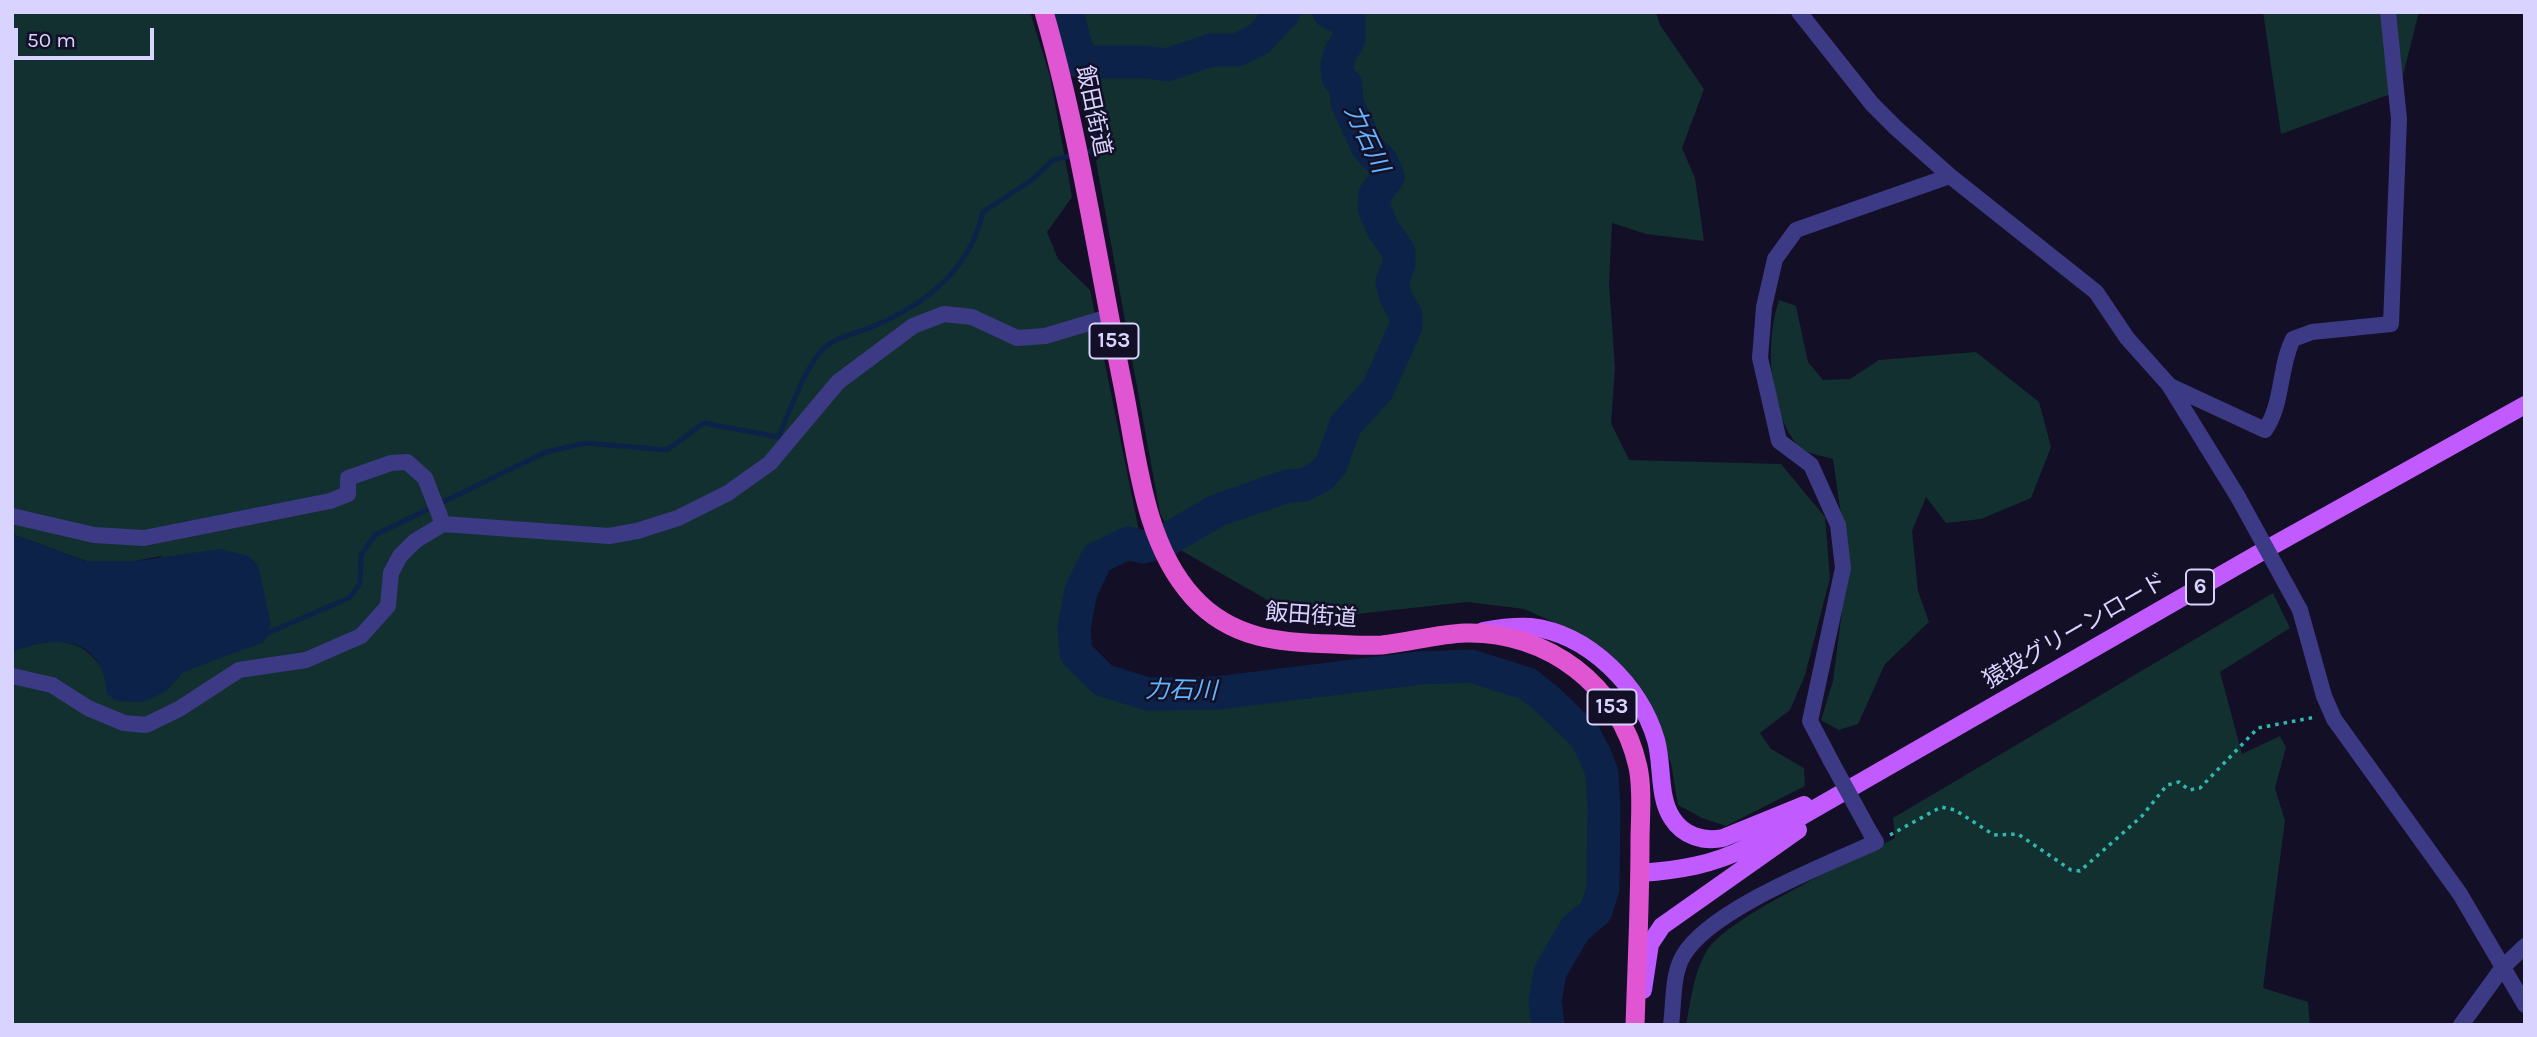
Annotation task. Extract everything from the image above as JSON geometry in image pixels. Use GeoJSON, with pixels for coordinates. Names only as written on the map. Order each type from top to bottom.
{"type":"FeatureCollection","features":[{"type":"Feature","properties":{"kind":"highway","name":"飯田街道"},"geometry":{"type":"LineString","coordinates":[[1044,12],[1054,44],[1151,519],[1178,578],[1195,599],[1245,634],[1268,641],[1379,645],[1465,633],[1534,644],[1569,662],[1600,689],[1628,734],[1638,768],[1640,873],[1636,1025]]}},
{"type":"Feature","properties":{"kind":"main road","name":"猿投グリーンロード"},"geometry":{"type":"LineString","coordinates":[[1640,873],[1686,870],[1725,858],[1878,774],[2256,555],[2525,405]]}},
{"type":"Feature","properties":{"kind":"main road"},"geometry":{"type":"LineString","coordinates":[[1465,633],[1531,627],[1570,639],[1602,660],[1629,689],[1650,724],[1671,817],[1678,826],[1699,838],[1723,838],[1878,774]]}},
{"type":"Feature","properties":{"kind":"main road"},"geometry":{"type":"LineString","coordinates":[[1636,1025],[1650,944],[1662,926],[1878,774]]}},
{"type":"Feature","properties":{"kind":"street"},"geometry":{"type":"LineString","coordinates":[[1799,12],[1872,104],[1950,176],[2096,292],[2127,338],[2169,385],[2238,497],[2300,610],[2324,696],[2334,719],[2460,894],[2525,1005]]}},
{"type":"Feature","properties":{"kind":"street"},"geometry":{"type":"LineString","coordinates":[[2169,385],[2265,430],[2272,420],[2285,355],[2292,339],[2312,332],[2391,324],[2399,118],[2388,12]]}},
{"type":"Feature","properties":{"kind":"street"},"geometry":{"type":"LineString","coordinates":[[1671,1025],[1681,959],[1702,934],[1774,888],[1874,838],[1810,721],[1843,568],[1838,524],[1811,465],[1779,441],[1760,358],[1767,295],[1775,258],[1797,230],[1950,176]]}},
{"type":"Feature","properties":{"kind":"street"},"geometry":{"type":"LineString","coordinates":[[12,676],[52,685],[88,708],[124,723],[146,725],[178,709],[239,670],[306,660],[361,636],[388,606],[391,573],[400,556],[415,541],[443,521],[609,536],[637,531],[678,518],[728,493],[770,463],[838,382],[913,326],[944,314],[972,317],[1017,338],[1045,336],[1109,317]]}},
{"type":"Feature","properties":{"kind":"street"},"geometry":{"type":"LineString","coordinates":[[12,516],[94,535],[144,538],[330,501],[348,494],[348,478],[391,463],[407,462],[419,470],[443,521]]}},
{"type":"Feature","properties":{"kind":"street"},"geometry":{"type":"LineString","coordinates":[[2461,1025],[2503,967],[2525,946]]}},
{"type":"Feature","properties":{"kind":"path"},"geometry":{"type":"LineString","coordinates":[[1874,838],[1941,807],[1955,810],[1994,835],[2018,834],[2071,870],[2080,871],[2142,816],[2167,785],[2179,782],[2189,790],[2200,788],[2258,728],[2320,716],[2334,719]]}},
{"type":"Feature","properties":{"kind":"green space"},"geometry":{"type":"Polygon","coordinates":[[[12,12],[1030,12],[1050,76],[1072,197],[1047,232],[1058,259],[1090,290],[1139,531],[1099,552],[1087,565],[1064,629],[1074,661],[1098,685],[1136,702],[1212,702],[1404,681],[1438,673],[1489,675],[1518,687],[1546,707],[1581,751],[1594,773],[1601,805],[1602,855],[1592,896],[1544,957],[1535,1017],[1538,1025],[12,1025],[12,652],[39,643],[64,642],[87,652],[105,674],[165,692],[183,672],[161,556],[135,561],[86,561],[12,534],[12,12]]]}},
{"type":"Feature","properties":{"kind":"green space"},"geometry":{"type":"Polygon","coordinates":[[[1078,12],[1656,12],[1660,25],[1704,89],[1682,148],[1695,178],[1704,241],[1646,234],[1612,223],[1609,283],[1615,368],[1611,423],[1629,460],[1781,464],[1825,517],[1830,578],[1805,675],[1790,710],[1760,733],[1771,749],[1804,768],[1805,786],[1726,826],[1702,818],[1678,805],[1671,763],[1652,716],[1576,632],[1524,609],[1467,602],[1338,616],[1269,601],[1177,548],[1160,513],[1096,161],[1106,149],[1096,73],[1105,61],[1082,30],[1078,12]]]}},
{"type":"Feature","properties":{"kind":"green space"},"geometry":{"type":"Polygon","coordinates":[[[2263,12],[2419,12],[2399,91],[2281,134],[2263,12]]]}},
{"type":"Feature","properties":{"kind":"green space"},"geometry":{"type":"Polygon","coordinates":[[[1779,300],[1796,306],[1808,362],[1823,380],[1850,379],[1879,360],[1976,352],[2039,402],[2051,447],[2031,498],[1981,519],[1946,523],[1926,497],[1912,531],[1918,591],[1929,622],[1885,664],[1858,724],[1839,730],[1821,720],[1833,681],[1848,564],[1833,459],[1798,446],[1780,414],[1775,395],[1771,355],[1779,300]]]}},
{"type":"Feature","properties":{"kind":"green space"},"geometry":{"type":"Polygon","coordinates":[[[2273,593],[2290,628],[2220,672],[2242,754],[2280,736],[2286,747],[2275,788],[2285,821],[2263,988],[2308,1002],[2310,1025],[1686,1025],[1695,979],[1706,952],[1718,938],[1738,923],[1793,890],[1895,838],[1893,818],[2273,593]]]}},
{"type":"Feature","properties":{"kind":"water"},"geometry":{"type":"Polygon","coordinates":[[[12,534],[86,561],[135,561],[221,549],[249,556],[258,565],[271,625],[264,642],[183,672],[165,692],[143,702],[117,701],[107,694],[104,675],[97,660],[87,650],[60,642],[29,646],[12,652],[12,534]]]}},
{"type":"Feature","properties":{"kind":"waterway","name":"力石川"},"geometry":{"type":"LineString","coordinates":[[1067,12],[1080,62],[1146,62],[1167,65],[1211,50],[1237,50],[1258,40],[1284,12]]}},
{"type":"Feature","properties":{"kind":"waterway","name":"力石川"},"geometry":{"type":"LineString","coordinates":[[1329,12],[1349,22],[1349,40],[1340,53],[1338,77],[1346,85],[1347,103],[1368,148],[1382,162],[1388,177],[1375,194],[1374,208],[1383,229],[1399,252],[1399,264],[1392,282],[1396,298],[1406,315],[1406,326],[1378,389],[1345,426],[1331,465],[1321,476],[1304,485],[1287,486],[1216,511],[1165,541],[1143,547],[1128,543],[1097,558],[1081,591],[1074,629],[1076,653],[1103,680],[1148,694],[1217,693],[1419,668],[1471,666],[1528,684],[1585,736],[1602,773],[1604,806],[1603,889],[1596,911],[1575,929],[1550,972],[1545,1001],[1548,1025]]}},
{"type":"Feature","properties":{"kind":"waterway"},"geometry":{"type":"LineString","coordinates":[[1080,62],[1097,150],[1083,153]]}},
{"type":"Feature","properties":{"kind":"waterway"},"geometry":{"type":"LineString","coordinates":[[263,635],[349,598],[360,584],[361,555],[375,535],[546,452],[586,443],[667,450],[704,423],[778,437],[806,373],[821,351],[834,341],[893,317],[928,295],[956,268],[968,251],[983,212],[1033,179],[1053,160],[1074,155]]}}]}
